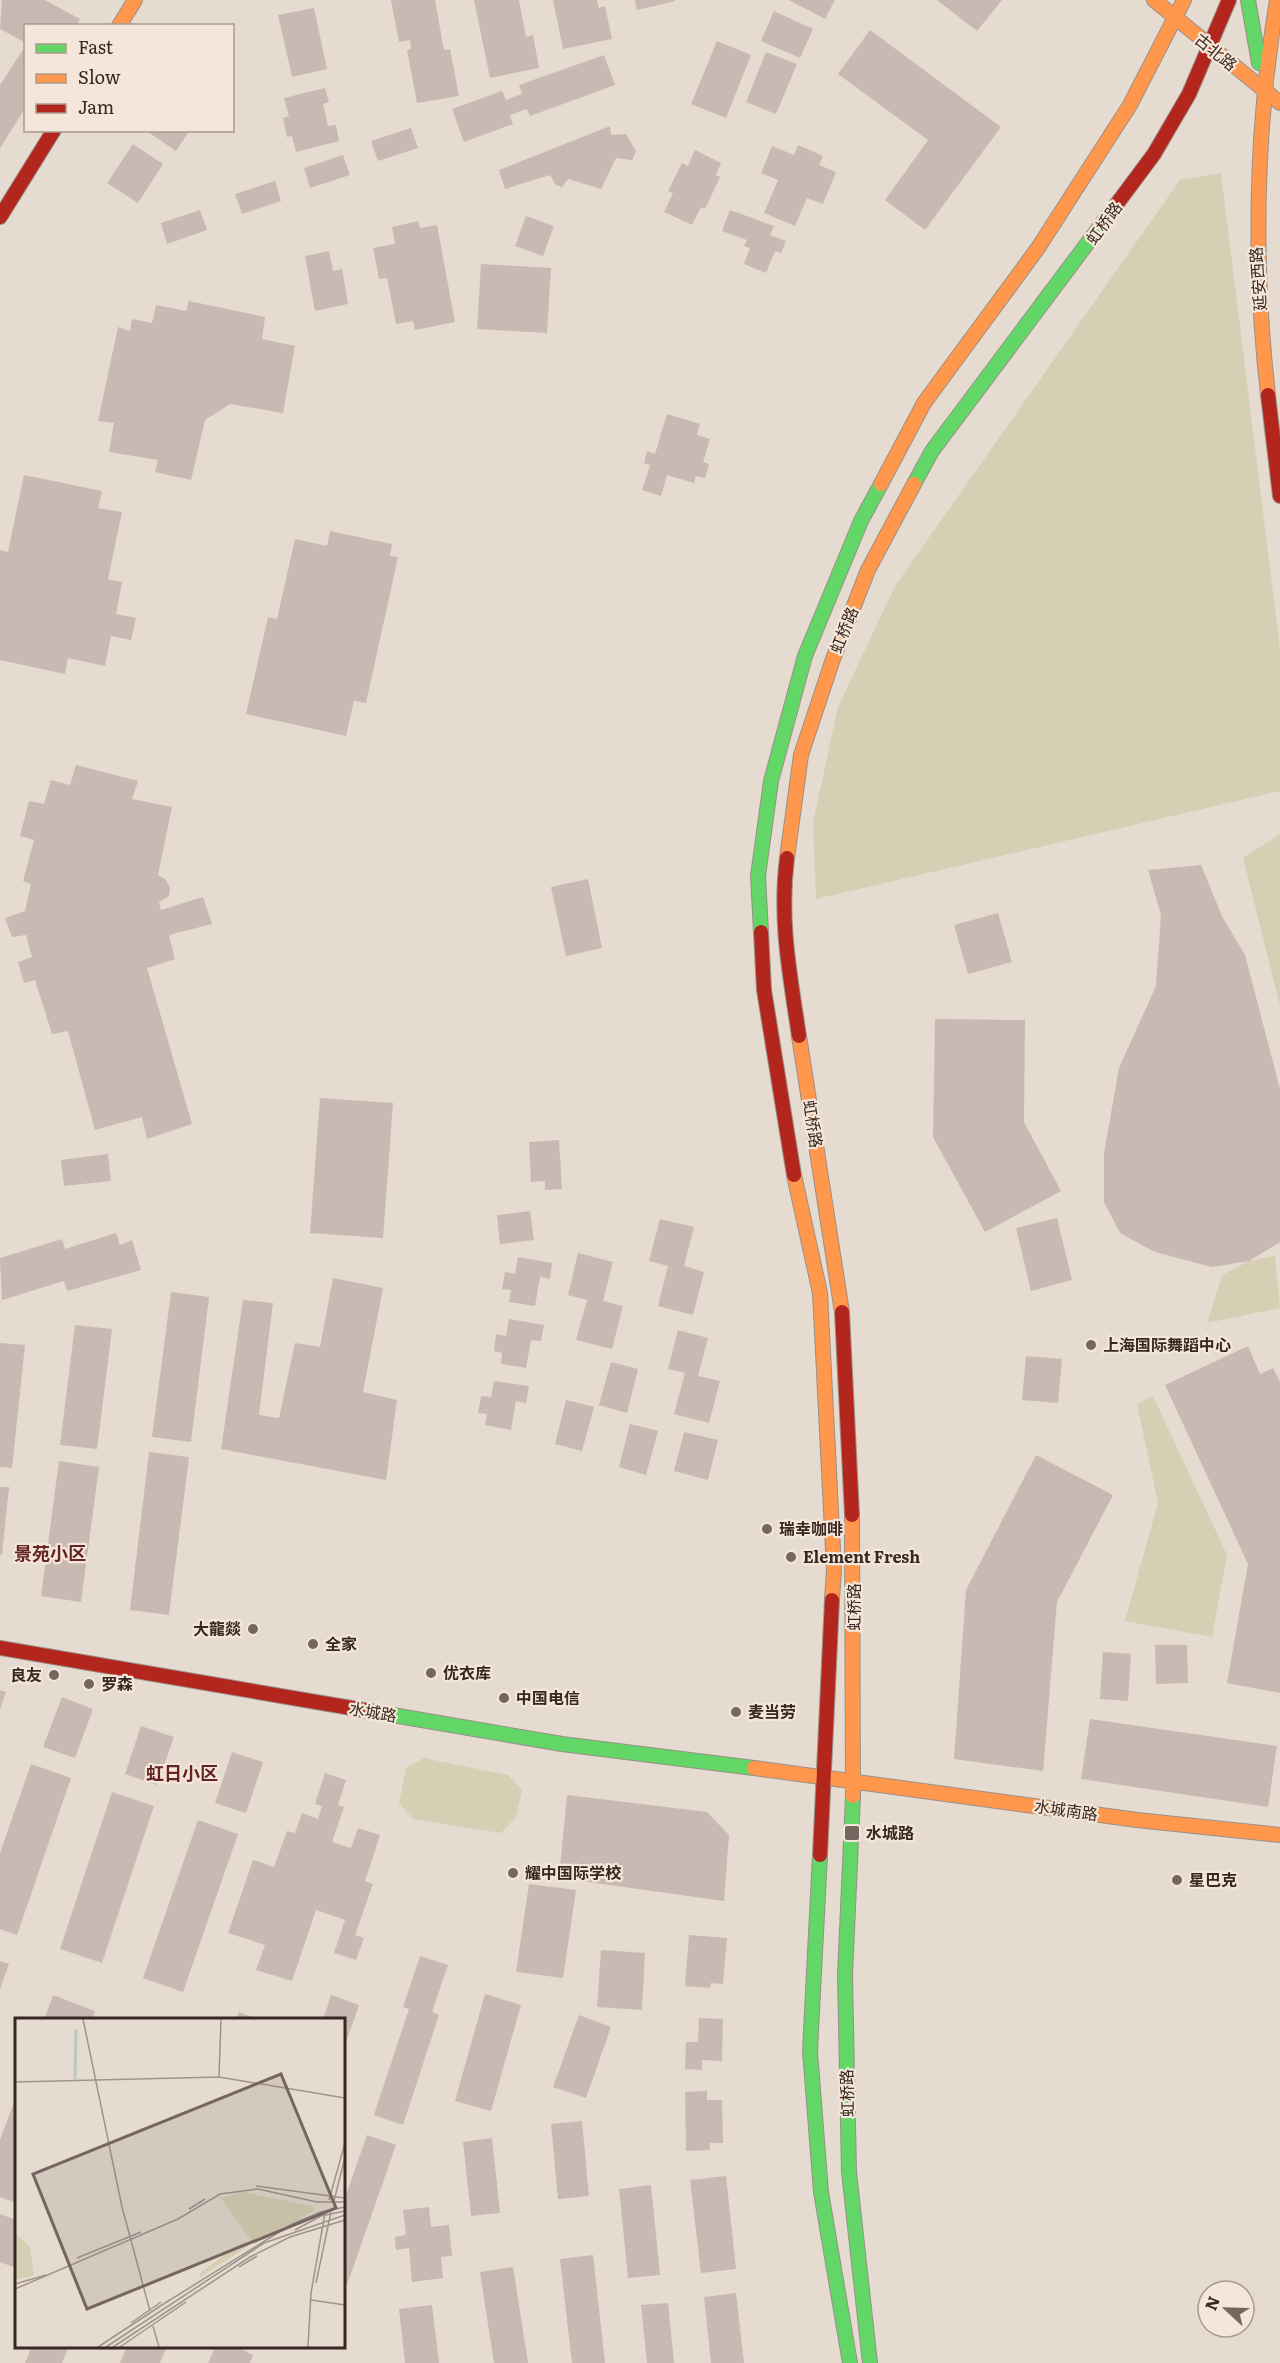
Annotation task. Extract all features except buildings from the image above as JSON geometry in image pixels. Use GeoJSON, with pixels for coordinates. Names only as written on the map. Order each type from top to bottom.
{"type":"FeatureCollection","features":[{"type":"Feature","properties":{"kind":"main road"},"geometry":{"type":"LineString","coordinates":[[120,24],[135,0]]}},
{"type":"Feature","properties":{"kind":"main road","name":"古北路"},"geometry":{"type":"LineString","coordinates":[[1154,0],[1280,103]]}},
{"type":"Feature","properties":{"kind":"main road","name":"虹桥路"},"geometry":{"type":"LineString","coordinates":[[850,2363],[821,2192],[810,2051],[834,1570],[820,1293],[789,1152],[764,990],[758,876],[771,781],[805,656],[861,521],[924,404],[1044,238],[1130,105],[1184,0]]}},
{"type":"Feature","properties":{"kind":"main road"},"geometry":{"type":"LineString","coordinates":[[1248,0],[1263,89]]}},
{"type":"Feature","properties":{"kind":"main road"},"geometry":{"type":"LineString","coordinates":[[1275,38],[1277,0]]}},
{"type":"Feature","properties":{"kind":"main road"},"geometry":{"type":"LineString","coordinates":[[1228,1],[1275,38]]}},
{"type":"Feature","properties":{"kind":"main road","name":"虹桥路"},"geometry":{"type":"LineString","coordinates":[[870,2363],[849,2172],[845,1975],[854,1780],[854,1569],[843,1319],[788,962],[782,896],[801,755],[832,659],[868,570],[932,452],[1154,154],[1189,94],[1228,1]]}},
{"type":"Feature","properties":{"kind":"main road","name":"延安西路"},"geometry":{"type":"LineString","coordinates":[[1275,38],[1265,63],[1255,188],[1256,247],[1268,405],[1280,496]]}},
{"type":"Feature","properties":{"kind":"main road"},"geometry":{"type":"LineString","coordinates":[[0,217],[53,132]]}},
{"type":"Feature","properties":{"kind":"main road","name":"水城路"},"geometry":{"type":"LineString","coordinates":[[0,1648],[562,1744],[854,1780]]}},
{"type":"Feature","properties":{"kind":"main road","name":"水城南路"},"geometry":{"type":"LineString","coordinates":[[854,1780],[1137,1820],[1280,1835]]}},
{"type":"Feature","properties":{"kind":"shaded area"},"geometry":{"type":"Polygon","coordinates":[[[1221,173],[1280,649],[1280,791],[816,899],[813,823],[838,707],[895,586],[1180,180],[1221,173]]]}},
{"type":"Feature","properties":{"kind":"shaded area"},"geometry":{"type":"Polygon","coordinates":[[[1280,834],[1280,1006],[1243,858],[1280,834]]]}},
{"type":"Feature","properties":{"kind":"shaded area"},"geometry":{"type":"Polygon","coordinates":[[[1275,1256],[1280,1308],[1207,1323],[1222,1275],[1249,1261],[1275,1256]]]}},
{"type":"Feature","properties":{"kind":"shaded area"},"geometry":{"type":"Polygon","coordinates":[[[1153,1396],[1227,1555],[1212,1637],[1125,1621],[1158,1503],[1137,1404],[1153,1396]]]}},
{"type":"Feature","properties":{"kind":"shaded area"},"geometry":{"type":"Polygon","coordinates":[[[424,1758],[508,1775],[522,1790],[516,1817],[501,1833],[413,1819],[399,1803],[406,1768],[424,1758]]]}},
{"type":"Feature","properties":{"kind":"traffic: fast"},"geometry":{"type":"LineString","coordinates":[[1248,0],[1259,63]]}},
{"type":"Feature","properties":{"kind":"traffic: fast"},"geometry":{"type":"LineString","coordinates":[[914,484],[932,451],[1116,205]]}},
{"type":"Feature","properties":{"kind":"traffic: fast"},"geometry":{"type":"LineString","coordinates":[[761,932],[758,876],[771,781],[805,656],[861,521],[881,484]]}},
{"type":"Feature","properties":{"kind":"traffic: fast"},"geometry":{"type":"LineString","coordinates":[[369,1711],[562,1744],[754,1768]]}},
{"type":"Feature","properties":{"kind":"traffic: fast"},"geometry":{"type":"LineString","coordinates":[[853,1796],[845,1975],[849,2172],[870,2363]]}},
{"type":"Feature","properties":{"kind":"traffic: fast"},"geometry":{"type":"LineString","coordinates":[[820,1855],[810,2051],[821,2192],[850,2363]]}},
{"type":"Feature","properties":{"kind":"traffic: slow"},"geometry":{"type":"LineString","coordinates":[[120,24],[135,0]]}},
{"type":"Feature","properties":{"kind":"traffic: slow"},"geometry":{"type":"LineString","coordinates":[[1154,0],[1280,103]]}},
{"type":"Feature","properties":{"kind":"traffic: slow"},"geometry":{"type":"LineString","coordinates":[[881,484],[924,403],[1038,248],[1130,105],[1184,0]]}},
{"type":"Feature","properties":{"kind":"traffic: slow"},"geometry":{"type":"LineString","coordinates":[[1268,395],[1260,296],[1259,197],[1264,99],[1277,0]]}},
{"type":"Feature","properties":{"kind":"traffic: slow"},"geometry":{"type":"LineString","coordinates":[[787,858],[801,755],[833,659],[868,570],[914,484]]}},
{"type":"Feature","properties":{"kind":"traffic: slow"},"geometry":{"type":"LineString","coordinates":[[799,1036],[842,1312]]}},
{"type":"Feature","properties":{"kind":"traffic: slow"},"geometry":{"type":"LineString","coordinates":[[794,1175],[820,1293],[834,1570],[832,1600]]}},
{"type":"Feature","properties":{"kind":"traffic: slow"},"geometry":{"type":"LineString","coordinates":[[852,1515],[853,1796]]}},
{"type":"Feature","properties":{"kind":"traffic: slow"},"geometry":{"type":"LineString","coordinates":[[754,1768],[1137,1820],[1280,1835]]}},
{"type":"Feature","properties":{"kind":"traffic: jam"},"geometry":{"type":"LineString","coordinates":[[1116,205],[1154,154],[1189,94],[1229,0]]}},
{"type":"Feature","properties":{"kind":"traffic: jam"},"geometry":{"type":"LineString","coordinates":[[0,217],[53,132]]}},
{"type":"Feature","properties":{"kind":"traffic: jam"},"geometry":{"type":"LineString","coordinates":[[1268,395],[1280,496]]}},
{"type":"Feature","properties":{"kind":"traffic: jam"},"geometry":{"type":"LineString","coordinates":[[787,858],[785,925],[799,1036]]}},
{"type":"Feature","properties":{"kind":"traffic: jam"},"geometry":{"type":"LineString","coordinates":[[761,932],[764,990],[794,1175]]}},
{"type":"Feature","properties":{"kind":"traffic: jam"},"geometry":{"type":"LineString","coordinates":[[842,1312],[852,1515]]}},
{"type":"Feature","properties":{"kind":"traffic: jam"},"geometry":{"type":"LineString","coordinates":[[820,1855],[832,1600]]}},
{"type":"Feature","properties":{"kind":"traffic: jam"},"geometry":{"type":"LineString","coordinates":[[0,1648],[369,1711]]}},
{"type":"Feature","properties":{"kind":"place","name":"上海国际舞蹈中心"},"geometry":{"type":"Point","coordinates":[1091,1345]}},
{"type":"Feature","properties":{"kind":"place","name":"瑞幸咖啡"},"geometry":{"type":"Point","coordinates":[767,1529]}},
{"type":"Feature","properties":{"kind":"place","name":"Element Fresh"},"geometry":{"type":"Point","coordinates":[791,1557]}},
{"type":"Feature","properties":{"kind":"place","name":"大龍燚"},"geometry":{"type":"Point","coordinates":[253,1629]}},
{"type":"Feature","properties":{"kind":"place","name":"全家"},"geometry":{"type":"Point","coordinates":[313,1644]}},
{"type":"Feature","properties":{"kind":"place","name":"优衣库"},"geometry":{"type":"Point","coordinates":[431,1673]}},
{"type":"Feature","properties":{"kind":"place","name":"良友"},"geometry":{"type":"Point","coordinates":[54,1675]}},
{"type":"Feature","properties":{"kind":"place","name":"罗森"},"geometry":{"type":"Point","coordinates":[89,1684]}},
{"type":"Feature","properties":{"kind":"place","name":"中国电信"},"geometry":{"type":"Point","coordinates":[504,1698]}},
{"type":"Feature","properties":{"kind":"place","name":"麦当劳"},"geometry":{"type":"Point","coordinates":[736,1712]}},
{"type":"Feature","properties":{"kind":"place","name":"水城路"},"geometry":{"type":"Point","coordinates":[852,1833]}},
{"type":"Feature","properties":{"kind":"place","name":"耀中国际学校"},"geometry":{"type":"Point","coordinates":[513,1873]}},
{"type":"Feature","properties":{"kind":"place","name":"星巴克"},"geometry":{"type":"Point","coordinates":[1177,1880]}},
{"type":"Feature","properties":{"kind":"district","name":"景苑小区"},"geometry":{"type":"Point","coordinates":[50,1554]}},
{"type":"Feature","properties":{"kind":"district","name":"虹日小区"},"geometry":{"type":"Point","coordinates":[182,1774]}}]}
